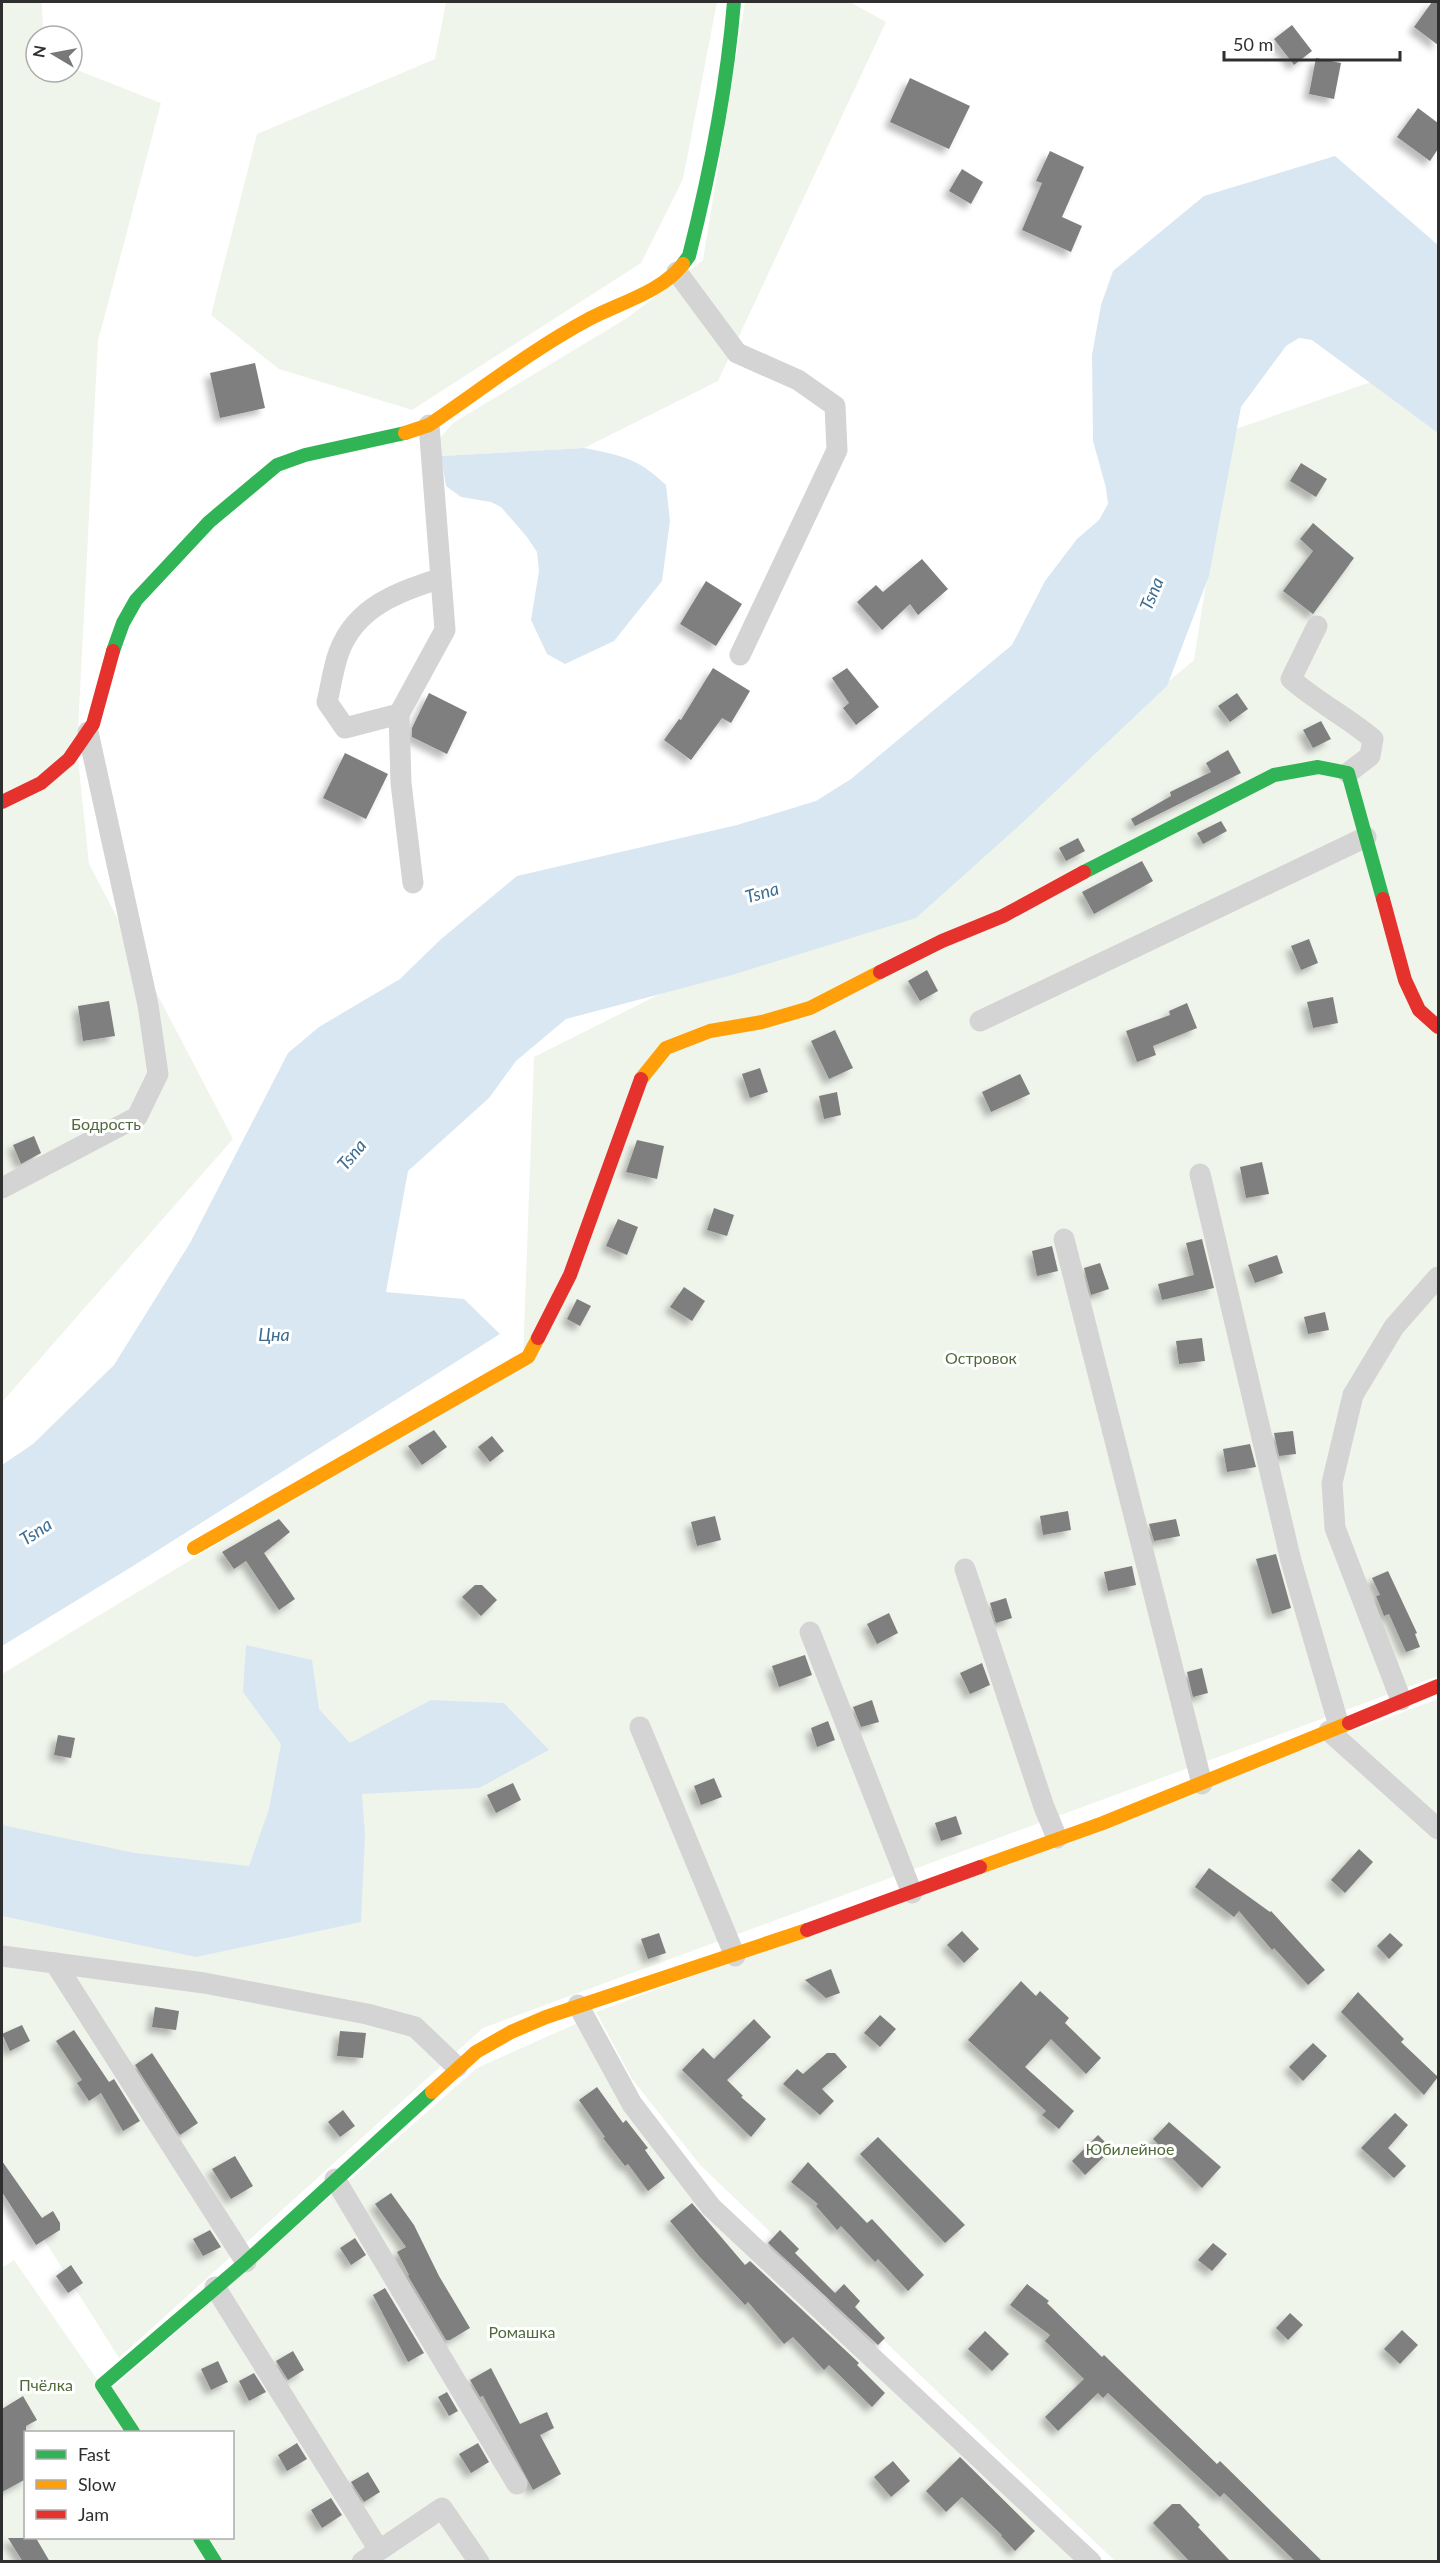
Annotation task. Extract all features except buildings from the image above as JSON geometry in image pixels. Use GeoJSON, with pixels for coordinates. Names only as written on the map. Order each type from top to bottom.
{"type":"FeatureCollection","features":[{"type":"Feature","properties":{"kind":"street"},"geometry":{"type":"LineString","coordinates":[[2,802],[41,783],[69,759],[93,724],[108,664],[119,634],[136,600],[209,522],[277,465],[305,455],[397,436],[429,425],[559,337],[589,319],[655,287],[677,272],[689,256],[706,188],[718,105],[729,63],[734,2]]}},
{"type":"Feature","properties":{"kind":"street"},"geometry":{"type":"LineString","coordinates":[[677,272],[737,353],[798,380],[835,406],[837,450],[740,655]]}},
{"type":"Feature","properties":{"kind":"street"},"geometry":{"type":"LineString","coordinates":[[413,883],[401,783],[399,714],[445,630],[429,425]]}},
{"type":"Feature","properties":{"kind":"street"},"geometry":{"type":"LineString","coordinates":[[399,714],[345,728],[327,702],[339,651],[362,614],[397,593],[441,578]]}},
{"type":"Feature","properties":{"kind":"street"},"geometry":{"type":"LineString","coordinates":[[194,1548],[528,1357],[570,1275],[642,1077],[666,1048],[710,1031],[762,1022],[810,1008],[942,941],[1002,916],[1069,879],[1274,775],[1318,767],[1348,773],[1370,756],[1373,739],[1352,721],[1309,695],[1291,679],[1317,627]]}},
{"type":"Feature","properties":{"kind":"street"},"geometry":{"type":"LineString","coordinates":[[2,1188],[137,1117],[158,1074],[148,1005],[88,732]]}},
{"type":"Feature","properties":{"kind":"street"},"geometry":{"type":"LineString","coordinates":[[1348,773],[1405,980],[1419,1010],[1438,1027]]}},
{"type":"Feature","properties":{"kind":"street"},"geometry":{"type":"LineString","coordinates":[[980,1021],[1366,837]]}},
{"type":"Feature","properties":{"kind":"street"},"geometry":{"type":"LineString","coordinates":[[1200,1174],[1291,1560],[1334,1728],[1438,1829]]}},
{"type":"Feature","properties":{"kind":"street"},"geometry":{"type":"LineString","coordinates":[[1064,1239],[1202,1784]]}},
{"type":"Feature","properties":{"kind":"street"},"geometry":{"type":"LineString","coordinates":[[1401,1700],[1335,1528],[1332,1483],[1353,1395],[1394,1327],[1438,1277]]}},
{"type":"Feature","properties":{"kind":"street"},"geometry":{"type":"LineString","coordinates":[[965,1569],[1044,1807],[1057,1838]]}},
{"type":"Feature","properties":{"kind":"street"},"geometry":{"type":"LineString","coordinates":[[810,1632],[912,1893]]}},
{"type":"Feature","properties":{"kind":"street"},"geometry":{"type":"LineString","coordinates":[[132,2431],[102,2385],[246,2262],[457,2067],[476,2052],[511,2032],[578,2005],[661,1982],[1103,1823],[1438,1686]]}},
{"type":"Feature","properties":{"kind":"street"},"geometry":{"type":"LineString","coordinates":[[640,1727],[735,1956]]}},
{"type":"Feature","properties":{"kind":"street"},"geometry":{"type":"LineString","coordinates":[[2,1956],[204,1983],[367,2014],[415,2027],[457,2067]]}},
{"type":"Feature","properties":{"kind":"street"},"geometry":{"type":"LineString","coordinates":[[55,1963],[246,2262]]}},
{"type":"Feature","properties":{"kind":"street"},"geometry":{"type":"LineString","coordinates":[[578,2005],[632,2104],[711,2207],[1091,2562]]}},
{"type":"Feature","properties":{"kind":"street"},"geometry":{"type":"LineString","coordinates":[[336,2179],[517,2484]]}},
{"type":"Feature","properties":{"kind":"street"},"geometry":{"type":"LineString","coordinates":[[215,2287],[371,2556],[442,2508],[479,2562]]}},
{"type":"Feature","properties":{"kind":"street"},"geometry":{"type":"LineString","coordinates":[[201,2539],[215,2562]]}},
{"type":"Feature","properties":{"kind":"green space","name":"Бодрость"},"geometry":{"type":"Polygon","coordinates":[[[2,2],[42,2],[43,24],[24,24],[24,84],[84,84],[84,73],[161,103],[98,341],[77,750],[89,864],[233,1139],[2,1402],[2,2]]]}},
{"type":"Feature","properties":{"kind":"green space"},"geometry":{"type":"Polygon","coordinates":[[[446,2],[717,2],[683,179],[641,263],[412,410],[279,369],[211,315],[257,134],[435,59],[446,2]]]}},
{"type":"Feature","properties":{"kind":"green space"},"geometry":{"type":"Polygon","coordinates":[[[745,2],[850,2],[886,22],[718,381],[584,448],[441,456],[440,438],[453,423],[627,318],[703,260],[745,2]]]}},
{"type":"Feature","properties":{"kind":"green space","name":"Островок"},"geometry":{"type":"Polygon","coordinates":[[[1391,375],[1438,409],[1438,1676],[483,2028],[119,2358],[2,2173],[2,1674],[523,1359],[534,1057],[994,827],[1194,660],[1230,431],[1391,375]]]}},
{"type":"Feature","properties":{"kind":"green space","name":"Юбилейное"},"geometry":{"type":"Polygon","coordinates":[[[1438,1699],[1438,2561],[1115,2561],[700,2165],[632,2079],[596,2012],[1438,1699]]]}},
{"type":"Feature","properties":{"kind":"green space","name":"Ромашка"},"geometry":{"type":"Polygon","coordinates":[[[582,2021],[686,2173],[1092,2561],[218,2561],[204,2539],[234,2539],[234,2431],[134,2431],[108,2392],[477,2068],[582,2021]]]}},
{"type":"Feature","properties":{"kind":"green space","name":"Пчёлка"},"geometry":{"type":"Polygon","coordinates":[[[14,2260],[96,2378],[129,2431],[24,2431],[24,2539],[195,2539],[209,2561],[2,2561],[2,2268],[14,2260]]]}},
{"type":"Feature","properties":{"kind":"water","name":"Цна"},"geometry":{"type":"Polygon","coordinates":[[[1335,156],[1438,245],[1438,433],[1312,340],[1299,338],[1286,346],[1241,407],[1209,576],[1167,686],[1021,824],[916,918],[732,975],[566,1019],[516,1061],[489,1098],[408,1171],[386,1292],[464,1299],[500,1334],[2,1646],[2,1465],[33,1444],[114,1365],[190,1243],[288,1053],[319,1027],[400,979],[440,940],[517,876],[737,825],[816,801],[851,779],[1012,645],[1045,581],[1077,539],[1099,520],[1108,504],[1093,441],[1092,355],[1101,305],[1113,271],[1204,196],[1335,156]]]}},
{"type":"Feature","properties":{"kind":"water"},"geometry":{"type":"Polygon","coordinates":[[[584,448],[628,459],[656,476],[666,485],[670,521],[662,581],[614,641],[565,664],[547,654],[531,620],[539,571],[537,552],[501,507],[491,502],[461,497],[446,486],[441,456],[584,448]]]}},
{"type":"Feature","properties":{"kind":"water"},"geometry":{"type":"Polygon","coordinates":[[[246,1645],[312,1660],[319,1709],[350,1743],[431,1700],[504,1703],[549,1750],[479,1788],[362,1794],[365,1836],[361,1922],[196,1957],[2,1916],[2,1825],[135,1853],[249,1866],[269,1809],[281,1744],[243,1692],[246,1645]]]}},
{"type":"Feature","properties":{"kind":"traffic: fast"},"geometry":{"type":"LineString","coordinates":[[683,264],[689,256],[711,162],[727,66],[734,2]]}},
{"type":"Feature","properties":{"kind":"traffic: fast"},"geometry":{"type":"LineString","coordinates":[[113,651],[123,623],[136,600],[209,522],[277,465],[305,455],[405,433]]}},
{"type":"Feature","properties":{"kind":"traffic: fast"},"geometry":{"type":"LineString","coordinates":[[1084,872],[1274,775],[1318,767],[1348,773],[1383,899]]}},
{"type":"Feature","properties":{"kind":"traffic: fast"},"geometry":{"type":"LineString","coordinates":[[132,2431],[102,2385],[246,2262],[432,2092]]}},
{"type":"Feature","properties":{"kind":"traffic: fast"},"geometry":{"type":"LineString","coordinates":[[201,2539],[215,2562]]}},
{"type":"Feature","properties":{"kind":"traffic: slow"},"geometry":{"type":"LineString","coordinates":[[405,433],[429,425],[528,356],[589,319],[664,282],[683,264]]}},
{"type":"Feature","properties":{"kind":"traffic: slow"},"geometry":{"type":"LineString","coordinates":[[641,1079],[666,1048],[710,1031],[762,1022],[810,1008],[880,972]]}},
{"type":"Feature","properties":{"kind":"traffic: slow"},"geometry":{"type":"LineString","coordinates":[[194,1548],[528,1357],[538,1338]]}},
{"type":"Feature","properties":{"kind":"traffic: slow"},"geometry":{"type":"LineString","coordinates":[[980,1867],[1103,1823],[1349,1723]]}},
{"type":"Feature","properties":{"kind":"traffic: slow"},"geometry":{"type":"LineString","coordinates":[[432,2092],[476,2052],[511,2032],[546,2017],[807,1930]]}},
{"type":"Feature","properties":{"kind":"traffic: jam"},"geometry":{"type":"LineString","coordinates":[[2,802],[41,783],[69,759],[93,724],[113,651]]}},
{"type":"Feature","properties":{"kind":"traffic: jam"},"geometry":{"type":"LineString","coordinates":[[880,972],[942,941],[1003,916],[1084,872]]}},
{"type":"Feature","properties":{"kind":"traffic: jam"},"geometry":{"type":"LineString","coordinates":[[1383,899],[1405,980],[1419,1010],[1438,1027]]}},
{"type":"Feature","properties":{"kind":"traffic: jam"},"geometry":{"type":"LineString","coordinates":[[538,1338],[570,1275],[641,1079]]}},
{"type":"Feature","properties":{"kind":"traffic: jam"},"geometry":{"type":"LineString","coordinates":[[1349,1723],[1438,1686]]}},
{"type":"Feature","properties":{"kind":"traffic: jam"},"geometry":{"type":"LineString","coordinates":[[807,1930],[980,1867]]}},
{"type":"Feature","properties":{"kind":"water label","name":"Tsna"},"geometry":{"type":"Point","coordinates":[1152,594]}},
{"type":"Feature","properties":{"kind":"water label","name":"Tsna"},"geometry":{"type":"Point","coordinates":[762,893]}},
{"type":"Feature","properties":{"kind":"water label","name":"Tsna"},"geometry":{"type":"Point","coordinates":[352,1155]}},
{"type":"Feature","properties":{"kind":"water label","name":"Tsna"},"geometry":{"type":"Point","coordinates":[36,1532]}}]}
